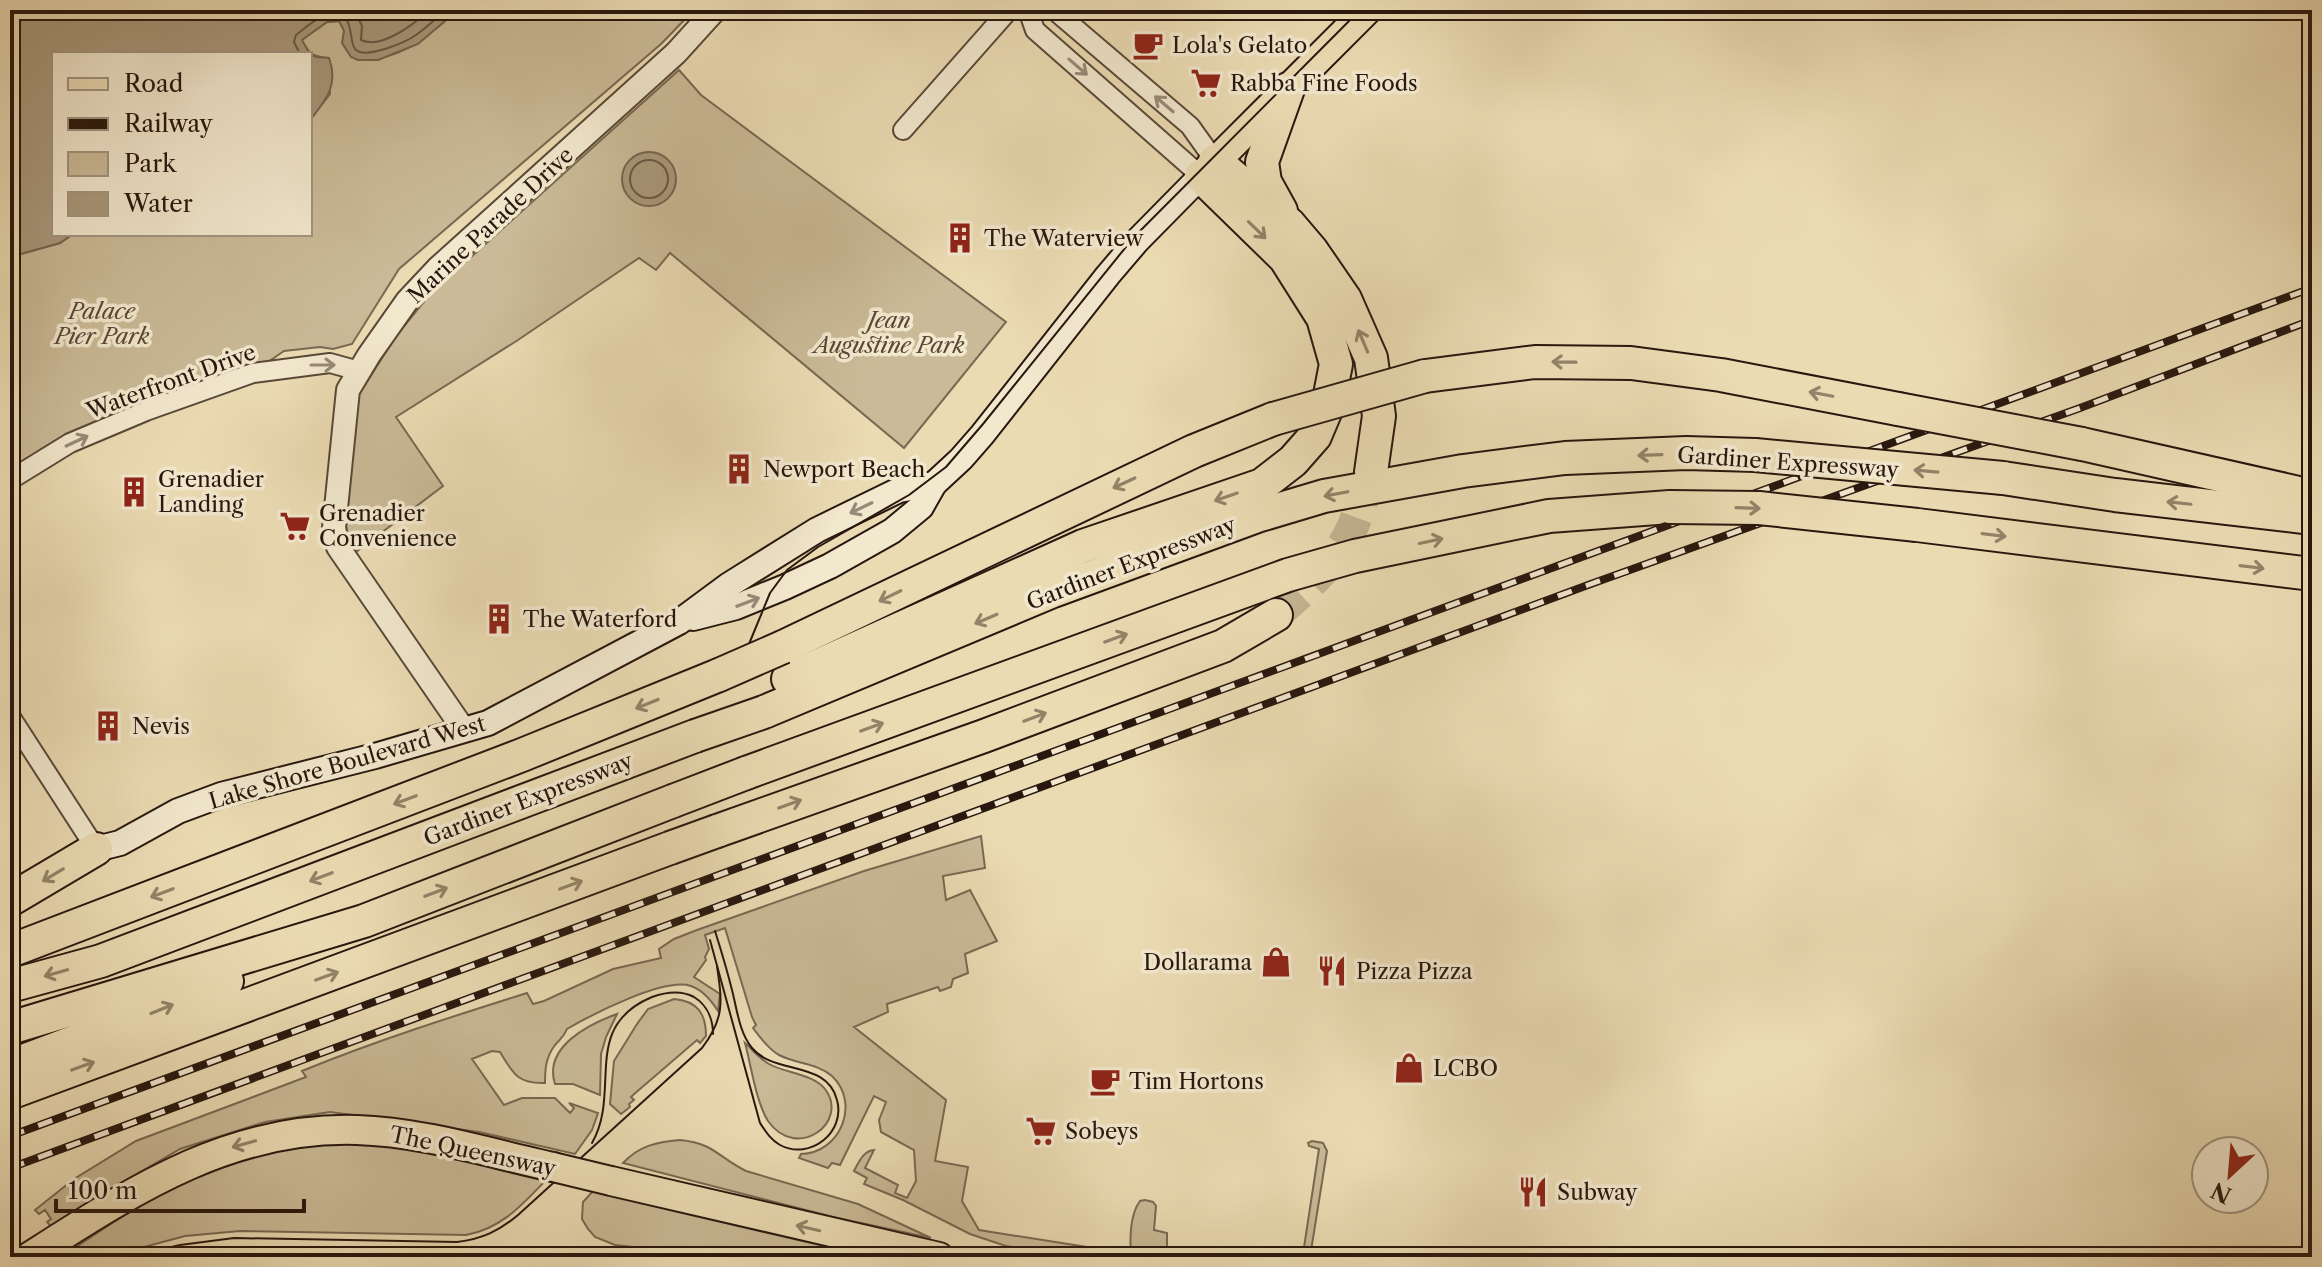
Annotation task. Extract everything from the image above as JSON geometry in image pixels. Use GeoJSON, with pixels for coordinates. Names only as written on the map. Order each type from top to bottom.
{"type":"FeatureCollection","features":[{"type":"Feature","properties":{"kind":"highway"},"geometry":{"type":"LineString","coordinates":[[1288,89],[1262,162],[1265,182],[1289,224],[1345,299],[1371,358],[1379,416],[1371,472]]}},
{"type":"Feature","properties":{"kind":"highway"},"geometry":{"type":"LineString","coordinates":[[1208,168],[1289,224]]}},
{"type":"Feature","properties":{"kind":"highway"},"geometry":{"type":"LineString","coordinates":[[762,702],[1083,546],[1262,485],[1293,461],[1315,436],[1328,405],[1336,364],[1323,318],[1285,258],[1208,168]]}},
{"type":"Feature","properties":{"kind":"highway"},"geometry":{"type":"LineString","coordinates":[[10,951],[522,755],[719,675],[1194,451],[1273,419],[1425,376],[1535,362],[1631,363],[1721,375],[2082,444],[2312,496]]}},
{"type":"Feature","properties":{"kind":"highway","name":"Gardiner Expressway"},"geometry":{"type":"LineString","coordinates":[[10,986],[101,961],[524,800],[694,727],[1257,516],[1324,496],[1463,471],[1565,458],[1686,453],[1755,455],[2003,478],[2115,495],[2312,518]]}},
{"type":"Feature","properties":{"kind":"highway"},"geometry":{"type":"LineString","coordinates":[[10,1066],[164,1008],[364,921],[746,773],[1288,575],[1355,556],[1549,516],[1670,507],[1759,508],[2312,574]]}},
{"type":"Feature","properties":{"kind":"highway"},"geometry":{"type":"LineString","coordinates":[[10,1093],[1223,646],[1276,615]]}},
{"type":"Feature","properties":{"kind":"highway"},"geometry":{"type":"LineString","coordinates":[[10,900],[96,849]]}},
{"type":"Feature","properties":{"kind":"highway"},"geometry":{"type":"LineString","coordinates":[[10,1028],[364,921]]}},
{"type":"Feature","properties":{"kind":"main road","name":"Lake Shore Boulevard West"},"geometry":{"type":"LineString","coordinates":[[679,622],[750,601],[830,566],[892,531],[921,507],[934,484],[982,435],[1137,241],[1367,10]]}},
{"type":"Feature","properties":{"kind":"main road","name":"Lake Shore Boulevard West"},"geometry":{"type":"LineString","coordinates":[[96,849],[120,843],[178,811],[221,795],[375,756],[488,723],[679,622],[729,585],[817,530],[899,490],[934,484]]}},
{"type":"Feature","properties":{"kind":"main road","name":"The Queensway"},"geometry":{"type":"LineString","coordinates":[[29,1257],[113,1204],[180,1167],[266,1138],[356,1130],[392,1132],[553,1167],[939,1257]]}},
{"type":"Feature","properties":{"kind":"street","name":"Marine Parade Drive"},"geometry":{"type":"LineString","coordinates":[[464,730],[344,557],[336,538],[334,515],[348,390],[422,283],[676,53],[715,10]]}},
{"type":"Feature","properties":{"kind":"street"},"geometry":{"type":"LineString","coordinates":[[903,130],[1009,10]]}},
{"type":"Feature","properties":{"kind":"street"},"geometry":{"type":"LineString","coordinates":[[1028,10],[1035,30],[1208,168]]}},
{"type":"Feature","properties":{"kind":"street"},"geometry":{"type":"LineString","coordinates":[[1054,10],[1190,126],[1208,168]]}},
{"type":"Feature","properties":{"kind":"street","name":"Waterfront Drive"},"geometry":{"type":"LineString","coordinates":[[10,480],[70,443],[146,411],[253,373],[330,363],[359,371]]}},
{"type":"Feature","properties":{"kind":"street"},"geometry":{"type":"LineString","coordinates":[[10,716],[96,849]]}},
{"type":"Feature","properties":{"kind":"green space","name":"Palace Pier Park"},"geometry":{"type":"Polygon","coordinates":[[[458,10],[694,10],[661,44],[399,269],[352,344],[333,349],[320,347],[284,351],[268,362],[241,368],[82,428],[10,469],[10,257],[60,243],[70,236],[312,236],[312,117],[330,94],[329,58],[312,54],[301,40],[327,22],[340,21],[358,60],[374,59],[401,51],[458,10]]]}},
{"type":"Feature","properties":{"kind":"green space","name":"Jean Augustine Park"},"geometry":{"type":"Polygon","coordinates":[[[679,70],[701,95],[1006,322],[904,448],[670,253],[656,270],[639,258],[396,417],[443,486],[356,552],[348,540],[346,525],[358,396],[396,336],[431,293],[679,70]]]}},
{"type":"Feature","properties":{"kind":"green space"},"geometry":{"type":"Polygon","coordinates":[[[981,836],[985,868],[943,876],[946,900],[970,890],[997,941],[965,954],[968,973],[953,979],[951,987],[940,991],[938,987],[887,1004],[888,1012],[854,1027],[946,1100],[935,1161],[968,1167],[962,1201],[979,1230],[1093,1248],[1094,1257],[1074,1257],[1006,1246],[970,1234],[864,1184],[867,1178],[854,1171],[864,1155],[874,1150],[865,1168],[898,1185],[895,1193],[907,1198],[916,1181],[914,1150],[881,1132],[879,1120],[886,1102],[874,1096],[840,1165],[832,1163],[828,1168],[799,1158],[801,1154],[815,1152],[836,1136],[845,1113],[841,1087],[820,1068],[779,1055],[753,1028],[756,1025],[725,928],[705,935],[709,949],[706,960],[694,977],[720,994],[718,1011],[706,996],[691,986],[664,987],[628,999],[567,1029],[550,1054],[545,1083],[528,1082],[517,1076],[500,1052],[492,1051],[472,1059],[504,1105],[522,1098],[555,1098],[570,1113],[574,1108],[569,1103],[598,1113],[592,1130],[575,1154],[479,1132],[330,1112],[265,1122],[180,1149],[98,1197],[53,1229],[47,1222],[51,1219],[45,1210],[39,1214],[35,1210],[74,1179],[136,1141],[306,1077],[302,1071],[527,993],[533,1004],[544,1001],[613,969],[661,958],[659,949],[697,930],[864,871],[981,836]]]}},
{"type":"Feature","properties":{"kind":"green space"},"geometry":{"type":"Polygon","coordinates":[[[674,999],[689,1002],[699,1010],[706,1036],[700,1043],[697,1040],[633,1095],[630,1107],[621,1114],[610,1104],[614,1061],[648,1009],[674,999]]]}},
{"type":"Feature","properties":{"kind":"green space"},"geometry":{"type":"Polygon","coordinates":[[[617,1014],[601,1054],[600,1095],[573,1084],[555,1084],[553,1071],[562,1048],[582,1031],[617,1014]]]}},
{"type":"Feature","properties":{"kind":"green space"},"geometry":{"type":"Polygon","coordinates":[[[745,1043],[769,1064],[813,1080],[825,1089],[831,1102],[831,1114],[817,1133],[805,1138],[793,1138],[780,1133],[768,1121],[757,1094],[745,1043]]]}},
{"type":"Feature","properties":{"kind":"green space"},"geometry":{"type":"Polygon","coordinates":[[[680,1140],[701,1144],[746,1171],[858,1204],[931,1238],[833,1217],[623,1163],[648,1146],[680,1140]]]}},
{"type":"Feature","properties":{"kind":"green space"},"geometry":{"type":"Polygon","coordinates":[[[332,1141],[381,1142],[457,1155],[546,1180],[500,1222],[466,1235],[240,1231],[185,1236],[107,1257],[61,1257],[155,1196],[205,1171],[267,1150],[332,1141]]]}},
{"type":"Feature","properties":{"kind":"green space"},"geometry":{"type":"Polygon","coordinates":[[[1308,1143],[1323,1143],[1327,1151],[1310,1257],[1287,1257],[1287,1253],[1303,1254],[1319,1149],[1309,1146],[1308,1143]]]}},
{"type":"Feature","properties":{"kind":"green space"},"geometry":{"type":"Polygon","coordinates":[[[593,1191],[890,1257],[721,1257],[615,1245],[595,1237],[582,1219],[583,1202],[593,1191]]]}},
{"type":"Feature","properties":{"kind":"green space"},"geometry":{"type":"Polygon","coordinates":[[[1145,1200],[1156,1206],[1154,1230],[1167,1233],[1167,1249],[1219,1257],[1132,1257],[1132,1220],[1140,1201],[1145,1200]]]}},
{"type":"Feature","properties":{"kind":"water"},"geometry":{"type":"Polygon","coordinates":[[[10,10],[458,10],[418,44],[378,60],[351,57],[342,43],[344,31],[339,21],[327,22],[302,40],[309,52],[52,52],[52,236],[70,236],[60,243],[10,257],[10,10]]]}},
{"type":"Feature","properties":{"kind":"water"},"geometry":{"type":"Polygon","coordinates":[[[312,55],[329,58],[332,84],[326,99],[312,117],[312,55]]]}},
{"type":"Feature","properties":{"kind":"water"},"geometry":{"type":"Polygon","coordinates":[[[649,152],[668,160],[676,179],[668,198],[649,206],[630,198],[622,179],[630,160],[649,152]]]}},
{"type":"Feature","properties":{"kind":"tunnel"},"geometry":{"type":"LineString","coordinates":[[1276,615],[1319,575],[1338,552],[1353,526],[1371,472]]}},
{"type":"Feature","properties":{"kind":"tram line"},"geometry":{"type":"LineString","coordinates":[[749,644],[770,593],[787,570],[818,547],[909,495],[946,467],[1134,237],[1360,10]]}},
{"type":"Feature","properties":{"kind":"tram line"},"geometry":{"type":"LineString","coordinates":[[710,940],[760,1123],[780,1145],[791,1149],[814,1146],[831,1133],[836,1123],[837,1100],[823,1079],[773,1062],[752,1048],[741,1028],[715,931]]}},
{"type":"Feature","properties":{"kind":"tram line"},"geometry":{"type":"LineString","coordinates":[[128,1257],[180,1245],[234,1238],[457,1242],[490,1233],[518,1215],[702,1048],[715,1027],[720,1009],[717,966]]}},
{"type":"Feature","properties":{"kind":"tram line"},"geometry":{"type":"LineString","coordinates":[[592,1143],[604,1102],[609,1043],[616,1025],[630,1010],[663,994],[689,995],[706,1008],[713,1034]]}},
{"type":"Feature","properties":{"kind":"railway"},"geometry":{"type":"LineString","coordinates":[[10,1136],[2312,288]]}},
{"type":"Feature","properties":{"kind":"railway"},"geometry":{"type":"LineString","coordinates":[[10,1168],[2312,320]]}},
{"type":"Feature","properties":{"kind":"place","name":"Lola's Gelato"},"geometry":{"type":"Point","coordinates":[1148,45]}},
{"type":"Feature","properties":{"kind":"place","name":"Rabba Fine Foods"},"geometry":{"type":"Point","coordinates":[1206,83]}},
{"type":"Feature","properties":{"kind":"place","name":"The Waterview"},"geometry":{"type":"Point","coordinates":[960,238]}},
{"type":"Feature","properties":{"kind":"place","name":"Newport Beach"},"geometry":{"type":"Point","coordinates":[739,469]}},
{"type":"Feature","properties":{"kind":"place","name":"Grenadier Landing"},"geometry":{"type":"Point","coordinates":[134,492]}},
{"type":"Feature","properties":{"kind":"place","name":"Grenadier Convenience"},"geometry":{"type":"Point","coordinates":[295,526]}},
{"type":"Feature","properties":{"kind":"place","name":"The Waterford"},"geometry":{"type":"Point","coordinates":[499,619]}},
{"type":"Feature","properties":{"kind":"place","name":"Nevis"},"geometry":{"type":"Point","coordinates":[108,726]}},
{"type":"Feature","properties":{"kind":"place","name":"Dollarama"},"geometry":{"type":"Point","coordinates":[1276,962]}},
{"type":"Feature","properties":{"kind":"place","name":"Pizza Pizza"},"geometry":{"type":"Point","coordinates":[1332,971]}},
{"type":"Feature","properties":{"kind":"place","name":"LCBO"},"geometry":{"type":"Point","coordinates":[1409,1068]}},
{"type":"Feature","properties":{"kind":"place","name":"Tim Hortons"},"geometry":{"type":"Point","coordinates":[1105,1081]}},
{"type":"Feature","properties":{"kind":"place","name":"Sobeys"},"geometry":{"type":"Point","coordinates":[1041,1131]}},
{"type":"Feature","properties":{"kind":"place","name":"Subway"},"geometry":{"type":"Point","coordinates":[1533,1192]}}]}
